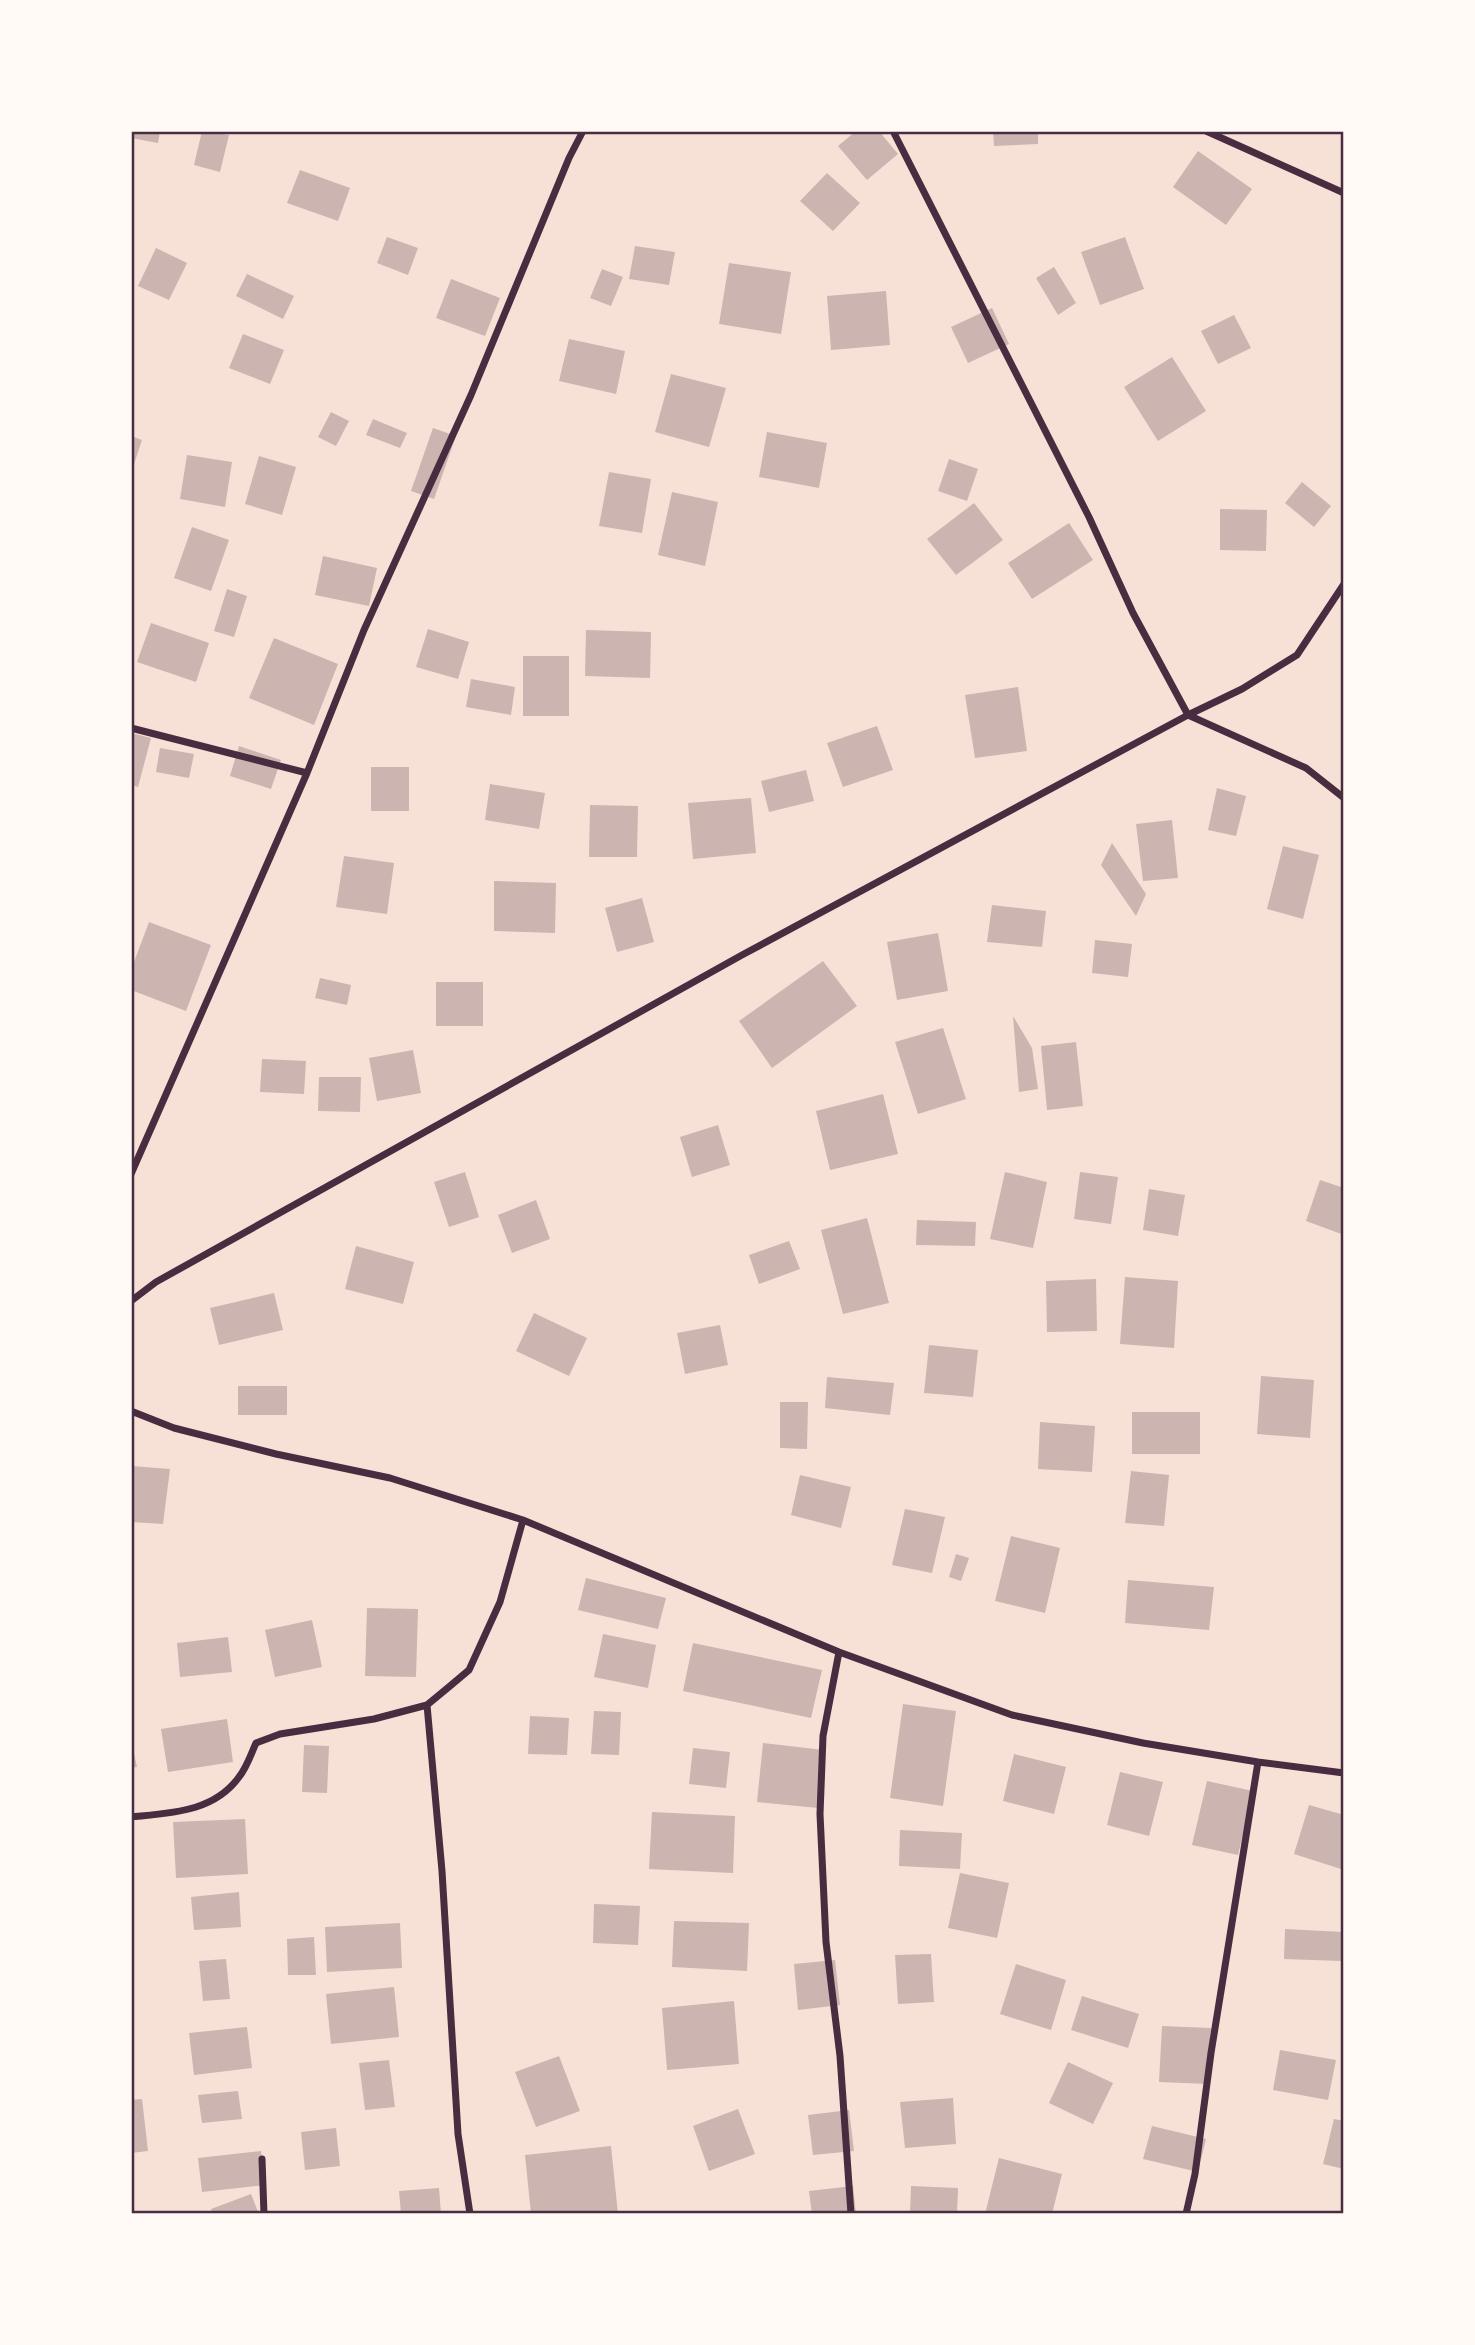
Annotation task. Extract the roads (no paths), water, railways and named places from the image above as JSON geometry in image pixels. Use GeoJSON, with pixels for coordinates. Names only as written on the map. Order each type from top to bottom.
{"type":"FeatureCollection","features":[{"type":"Feature","properties":{"kind":"street"},"geometry":{"type":"LineString","coordinates":[[131,1174],[307,773],[364,630],[471,396],[569,158],[583,131]]}},
{"type":"Feature","properties":{"kind":"street"},"geometry":{"type":"LineString","coordinates":[[892,131],[1089,517],[1133,613],[1188,715],[1306,768],[1344,798]]}},
{"type":"Feature","properties":{"kind":"street"},"geometry":{"type":"LineString","coordinates":[[1206,131],[1344,193]]}},
{"type":"Feature","properties":{"kind":"street"},"geometry":{"type":"LineString","coordinates":[[131,1301],[156,1282],[742,955],[1188,715],[1242,689],[1297,655],[1344,584]]}},
{"type":"Feature","properties":{"kind":"street"},"geometry":{"type":"LineString","coordinates":[[131,728],[307,773]]}},
{"type":"Feature","properties":{"kind":"street"},"geometry":{"type":"LineString","coordinates":[[131,1411],[174,1428],[276,1454],[390,1478],[523,1520],[839,1652],[1012,1715],[1143,1743],[1344,1773]]}},
{"type":"Feature","properties":{"kind":"street"},"geometry":{"type":"LineString","coordinates":[[131,1817],[172,1813],[203,1806],[223,1796],[240,1776],[256,1743],[280,1734],[374,1719],[427,1705],[469,1670],[500,1602],[523,1520]]}},
{"type":"Feature","properties":{"kind":"street"},"geometry":{"type":"LineString","coordinates":[[839,1652],[823,1736],[820,1814],[826,1942],[840,2056],[851,2214]]}},
{"type":"Feature","properties":{"kind":"street"},"geometry":{"type":"LineString","coordinates":[[427,1705],[443,1871],[458,2134],[470,2214]]}},
{"type":"Feature","properties":{"kind":"street"},"geometry":{"type":"LineString","coordinates":[[1186,2214],[1195,2174],[1211,2053],[1258,1762]]}},
{"type":"Feature","properties":{"kind":"street"},"geometry":{"type":"LineString","coordinates":[[262,2159],[264,2214]]}}]}
